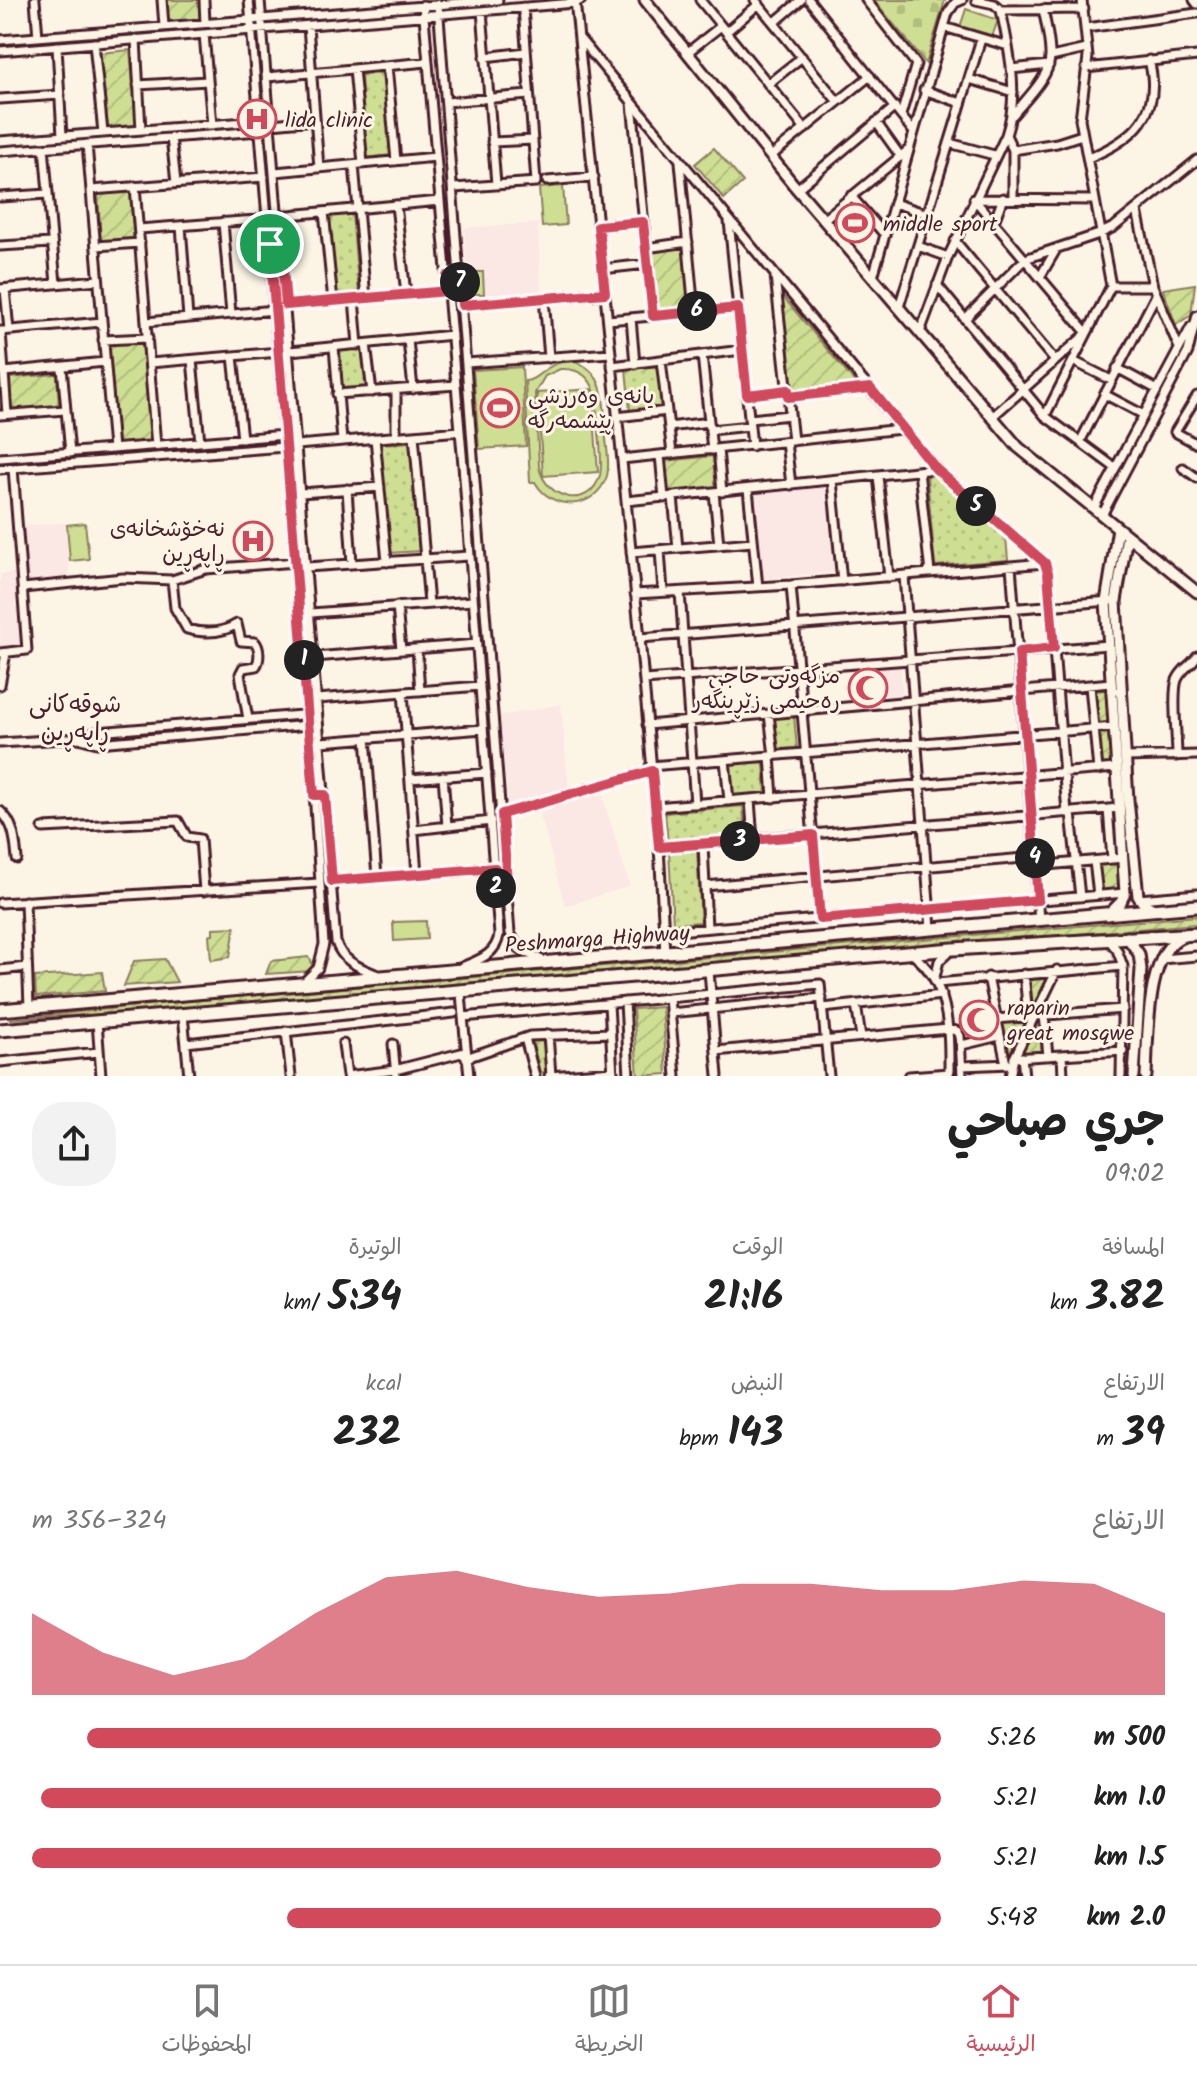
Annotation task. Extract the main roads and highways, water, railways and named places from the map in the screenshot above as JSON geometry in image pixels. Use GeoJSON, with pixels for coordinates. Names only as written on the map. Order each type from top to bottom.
{"type":"FeatureCollection","features":[{"type":"Feature","properties":{"kind":"highway","name":"Peshmarga Highway"},"geometry":{"type":"LineString","coordinates":[[0,1010],[1158,912],[1197,906]]}},
{"type":"Feature","properties":{"kind":"highway","name":"Peshmarga Highway"},"geometry":{"type":"LineString","coordinates":[[0,1030],[953,949],[1192,934]]}},
{"type":"Feature","properties":{"kind":"main road"},"geometry":{"type":"LineString","coordinates":[[645,0],[797,189],[1018,447],[1197,592]]}},
{"type":"Feature","properties":{"kind":"main road"},"geometry":{"type":"LineString","coordinates":[[1108,915],[1125,893],[1109,645],[1118,528]]}},
{"type":"Feature","properties":{"kind":"main road"},"geometry":{"type":"LineString","coordinates":[[1127,536],[1111,601],[1139,899],[1158,912]]}},
{"type":"Feature","properties":{"kind":"main road"},"geometry":{"type":"LineString","coordinates":[[1146,1076],[1154,985],[1161,959],[1171,942],[1192,934]]}},
{"type":"Feature","properties":{"kind":"main road"},"geometry":{"type":"LineString","coordinates":[[1127,937],[1139,954],[1141,969],[1134,1076]]}},
{"type":"Feature","properties":{"kind":"place","name":"lida clinic"},"geometry":{"type":"Point","coordinates":[257,119]}},
{"type":"Feature","properties":{"kind":"place","name":"middle sport"},"geometry":{"type":"Point","coordinates":[855,223]}},
{"type":"Feature","properties":{"kind":"place","name":"یانەی وەرزشی پێشمەرگە"},"geometry":{"type":"Point","coordinates":[500,408]}},
{"type":"Feature","properties":{"kind":"place","name":"نەخۆشخانەی ڕاپەڕین"},"geometry":{"type":"Point","coordinates":[253,541]}},
{"type":"Feature","properties":{"kind":"place","name":"مزگەوتی حاجی رەحیمی زێڕینگەر"},"geometry":{"type":"Point","coordinates":[868,688]}},
{"type":"Feature","properties":{"kind":"place","name":"raparin great mosqwe"},"geometry":{"type":"Point","coordinates":[979,1020]}},
{"type":"Feature","properties":{"kind":"district","name":"شوقەکانی ڕاپەڕین"},"geometry":{"type":"Point","coordinates":[75,718]}}]}
